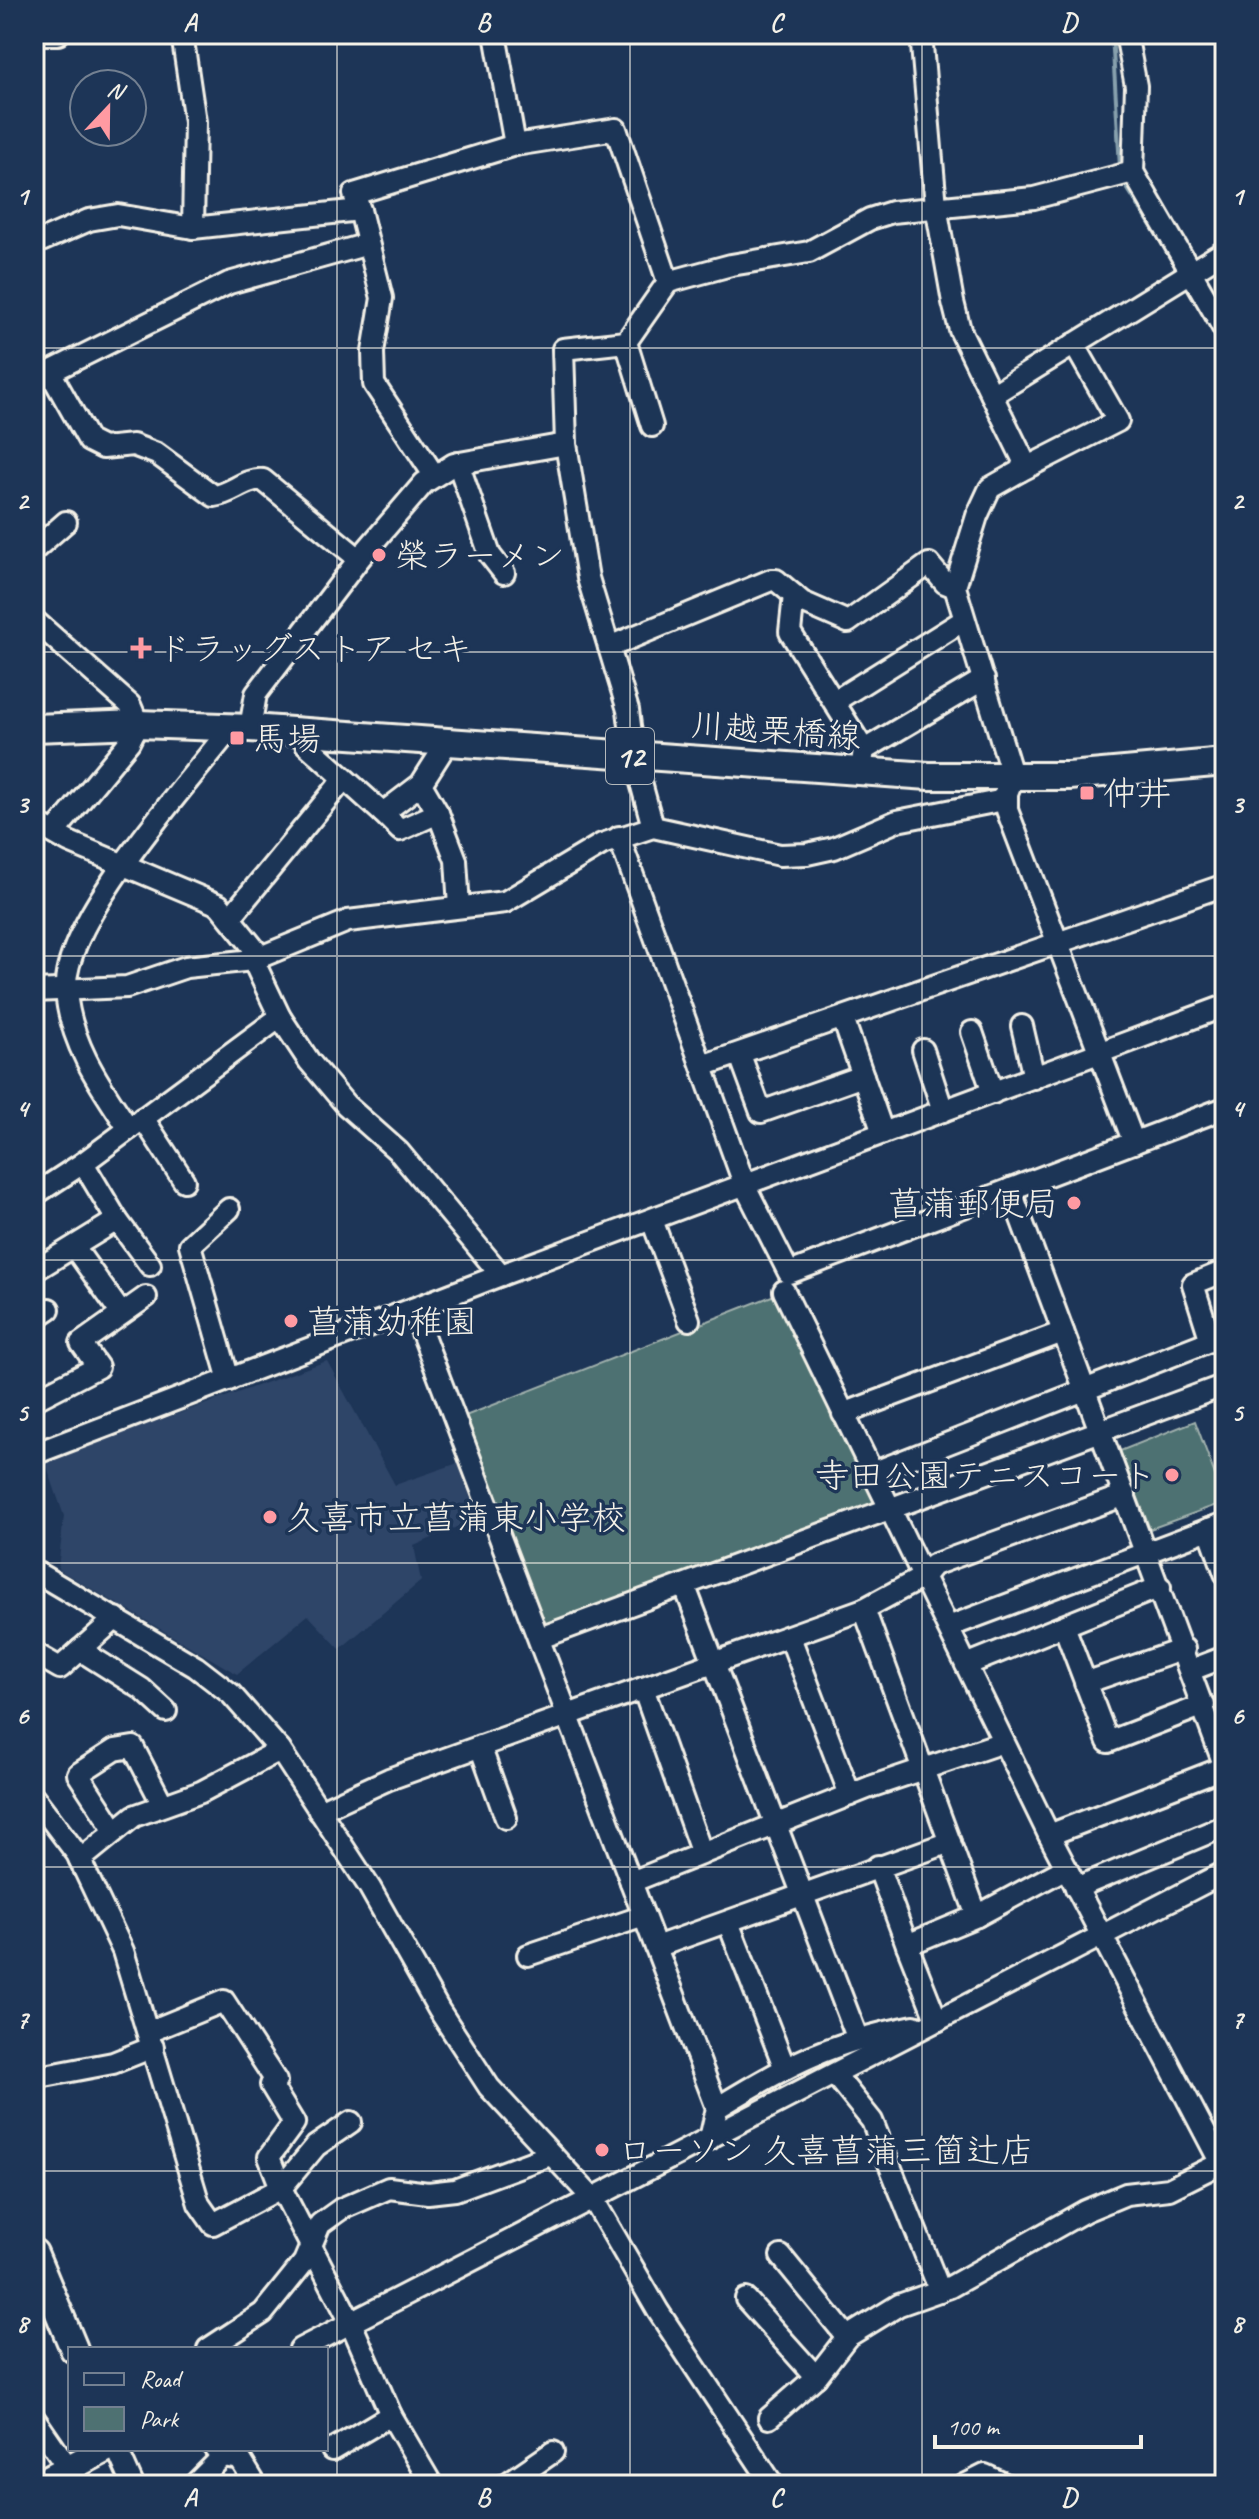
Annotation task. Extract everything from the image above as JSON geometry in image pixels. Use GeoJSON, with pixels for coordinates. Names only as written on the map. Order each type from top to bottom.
{"type":"FeatureCollection","features":[{"type":"Feature","properties":{"kind":"main road","name":"川越栗橋線"},"geometry":{"type":"LineString","coordinates":[[34,728],[138,724],[237,727],[634,757],[862,761],[1010,785],[1225,762]]}},
{"type":"Feature","properties":{"kind":"main road"},"geometry":{"type":"LineString","coordinates":[[34,2253],[73,2347]]}},
{"type":"Feature","properties":{"kind":"main road"},"geometry":{"type":"LineString","coordinates":[[37,2485],[76,2476],[103,2451]]}},
{"type":"Feature","properties":{"kind":"street"},"geometry":{"type":"LineString","coordinates":[[41,34],[58,34]]}},
{"type":"Feature","properties":{"kind":"street"},"geometry":{"type":"LineString","coordinates":[[182,34],[188,51],[195,122],[193,228]]}},
{"type":"Feature","properties":{"kind":"street"},"geometry":{"type":"LineString","coordinates":[[495,34],[515,145]]}},
{"type":"Feature","properties":{"kind":"street"},"geometry":{"type":"LineString","coordinates":[[921,34],[936,206],[960,330],[1024,461],[1020,471]]}},
{"type":"Feature","properties":{"kind":"street"},"geometry":{"type":"LineString","coordinates":[[1126,34],[1136,86],[1137,140],[1133,172],[1189,274],[1225,331]]}},
{"type":"Feature","properties":{"kind":"street"},"geometry":{"type":"LineString","coordinates":[[434,475],[374,384],[373,352],[382,298],[354,194],[515,145],[616,129],[668,282]]}},
{"type":"Feature","properties":{"kind":"street"},"geometry":{"type":"LineString","coordinates":[[653,827],[634,757],[628,710],[588,578],[566,444],[563,349],[626,342],[668,282],[731,265],[809,252],[870,219],[936,206],[1034,198],[1133,172]]}},
{"type":"Feature","properties":{"kind":"street"},"geometry":{"type":"LineString","coordinates":[[34,244],[89,220],[118,215],[193,228],[360,210]]}},
{"type":"Feature","properties":{"kind":"street"},"geometry":{"type":"LineString","coordinates":[[359,559],[263,480],[255,479],[226,494],[214,496],[157,454],[133,445],[103,448],[89,441],[42,375],[229,283],[368,244]]}},
{"type":"Feature","properties":{"kind":"street"},"geometry":{"type":"LineString","coordinates":[[992,395],[1225,251]]}},
{"type":"Feature","properties":{"kind":"street"},"geometry":{"type":"LineString","coordinates":[[626,342],[652,426]]}},
{"type":"Feature","properties":{"kind":"street"},"geometry":{"type":"LineString","coordinates":[[1074,344],[1118,421],[990,488],[977,516],[955,587],[984,679],[1010,785],[1007,810],[1061,944],[1134,1143]]}},
{"type":"Feature","properties":{"kind":"street"},"geometry":{"type":"LineString","coordinates":[[184,1181],[86,1064],[65,990],[72,950],[124,863],[222,739],[237,727],[256,694],[359,559],[434,475],[458,463],[566,444]]}},
{"type":"Feature","properties":{"kind":"street"},"geometry":{"type":"LineString","coordinates":[[458,463],[490,555],[504,573]]}},
{"type":"Feature","properties":{"kind":"street"},"geometry":{"type":"LineString","coordinates":[[34,550],[66,522]]}},
{"type":"Feature","properties":{"kind":"street"},"geometry":{"type":"LineString","coordinates":[[609,647],[771,580],[776,580],[802,602],[848,622],[929,564],[945,583],[955,587]]}},
{"type":"Feature","properties":{"kind":"street"},"geometry":{"type":"LineString","coordinates":[[794,595],[790,632],[835,701],[862,761],[984,679]]}},
{"type":"Feature","properties":{"kind":"street"},"geometry":{"type":"LineString","coordinates":[[34,620],[130,705],[138,724],[129,742],[41,830],[219,905],[257,958],[280,1017],[309,1061],[346,1105],[399,1152],[501,1275]]}},
{"type":"Feature","properties":{"kind":"street"},"geometry":{"type":"LineString","coordinates":[[835,701],[964,620]]}},
{"type":"Feature","properties":{"kind":"street"},"geometry":{"type":"LineString","coordinates":[[303,731],[306,744],[400,830],[438,813]]}},
{"type":"Feature","properties":{"kind":"street"},"geometry":{"type":"LineString","coordinates":[[383,813],[421,784],[447,743]]}},
{"type":"Feature","properties":{"kind":"street"},"geometry":{"type":"LineString","coordinates":[[230,918],[343,780]]}},
{"type":"Feature","properties":{"kind":"street"},"geometry":{"type":"LineString","coordinates":[[421,784],[438,813],[456,860],[459,907]]}},
{"type":"Feature","properties":{"kind":"street"},"geometry":{"type":"LineString","coordinates":[[34,991],[115,989],[186,967],[257,958],[348,921],[505,902],[619,837],[653,827],[780,855],[807,854],[834,848],[897,821],[999,801],[1010,785]]}},
{"type":"Feature","properties":{"kind":"street"},"geometry":{"type":"LineString","coordinates":[[619,837],[745,1186],[789,1273],[1225,1108]]}},
{"type":"Feature","properties":{"kind":"street"},"geometry":{"type":"LineString","coordinates":[[702,1066],[1225,885]]}},
{"type":"Feature","properties":{"kind":"street"},"geometry":{"type":"LineString","coordinates":[[34,1454],[501,1275],[1225,1006]]}},
{"type":"Feature","properties":{"kind":"street"},"geometry":{"type":"LineString","coordinates":[[34,1195],[83,1163],[280,1017]]}},
{"type":"Feature","properties":{"kind":"street"},"geometry":{"type":"LineString","coordinates":[[843,1019],[883,1133]]}},
{"type":"Feature","properties":{"kind":"street"},"geometry":{"type":"LineString","coordinates":[[1022,1026],[1034,1078]]}},
{"type":"Feature","properties":{"kind":"street"},"geometry":{"type":"LineString","coordinates":[[972,1032],[993,1093]]}},
{"type":"Feature","properties":{"kind":"street"},"geometry":{"type":"LineString","coordinates":[[923,1050],[943,1111]]}},
{"type":"Feature","properties":{"kind":"street"},"geometry":{"type":"LineString","coordinates":[[740,1055],[761,1112],[863,1076]]}},
{"type":"Feature","properties":{"kind":"street"},"geometry":{"type":"LineString","coordinates":[[83,1163],[117,1220],[150,1265]]}},
{"type":"Feature","properties":{"kind":"street"},"geometry":{"type":"LineString","coordinates":[[1010,1189],[1204,1705],[1220,1736],[1225,1767],[1049,1835]]}},
{"type":"Feature","properties":{"kind":"street"},"geometry":{"type":"LineString","coordinates":[[229,1209],[190,1245],[229,1380]]}},
{"type":"Feature","properties":{"kind":"street"},"geometry":{"type":"LineString","coordinates":[[34,1271],[117,1220]]}},
{"type":"Feature","properties":{"kind":"street"},"geometry":{"type":"LineString","coordinates":[[652,1220],[689,1320]]}},
{"type":"Feature","properties":{"kind":"street"},"geometry":{"type":"LineString","coordinates":[[74,1247],[121,1313]]}},
{"type":"Feature","properties":{"kind":"street"},"geometry":{"type":"LineString","coordinates":[[872,1473],[1218,1338],[1193,1284],[1225,1271]]}},
{"type":"Feature","properties":{"kind":"street"},"geometry":{"type":"LineString","coordinates":[[769,2418],[816,2377],[847,2337],[899,2305],[940,2291],[1085,2211],[1126,2194],[1169,2189],[1223,2167],[1049,1835],[784,1291]]}},
{"type":"Feature","properties":{"kind":"street"},"geometry":{"type":"LineString","coordinates":[[34,1400],[98,1367],[81,1343],[146,1297]]}},
{"type":"Feature","properties":{"kind":"street"},"geometry":{"type":"LineString","coordinates":[[413,1309],[717,2108],[710,2139]]}},
{"type":"Feature","properties":{"kind":"street"},"geometry":{"type":"LineString","coordinates":[[843,1414],[1063,1332]]}},
{"type":"Feature","properties":{"kind":"street"},"geometry":{"type":"LineString","coordinates":[[536,1630],[685,1587],[1225,1385]]}},
{"type":"Feature","properties":{"kind":"street"},"geometry":{"type":"LineString","coordinates":[[319,1811],[389,1779],[864,1609],[923,1577],[933,1565],[1125,1495]]}},
{"type":"Feature","properties":{"kind":"street"},"geometry":{"type":"LineString","coordinates":[[948,1627],[1217,1526],[1225,1573]]}},
{"type":"Feature","properties":{"kind":"street"},"geometry":{"type":"LineString","coordinates":[[34,1571],[196,1667],[231,1694],[280,1750],[489,2087],[593,2199],[658,2311],[773,2485]]}},
{"type":"Feature","properties":{"kind":"street"},"geometry":{"type":"LineString","coordinates":[[685,1587],[857,2037]]}},
{"type":"Feature","properties":{"kind":"street"},"geometry":{"type":"LineString","coordinates":[[966,1665],[1160,1587]]}},
{"type":"Feature","properties":{"kind":"street"},"geometry":{"type":"LineString","coordinates":[[864,1609],[977,1916]]}},
{"type":"Feature","properties":{"kind":"street"},"geometry":{"type":"LineString","coordinates":[[34,1653],[60,1668],[116,1618]]}},
{"type":"Feature","properties":{"kind":"street"},"geometry":{"type":"LineString","coordinates":[[1064,1626],[1108,1742],[1204,1705]]}},
{"type":"Feature","properties":{"kind":"street"},"geometry":{"type":"LineString","coordinates":[[790,1637],[850,1795]]}},
{"type":"Feature","properties":{"kind":"street"},"geometry":{"type":"LineString","coordinates":[[1085,1683],[1184,1649]]}},
{"type":"Feature","properties":{"kind":"street"},"geometry":{"type":"LineString","coordinates":[[80,1650],[142,1689],[166,1711]]}},
{"type":"Feature","properties":{"kind":"street"},"geometry":{"type":"LineString","coordinates":[[1191,1670],[1225,1657]]}},
{"type":"Feature","properties":{"kind":"street"},"geometry":{"type":"LineString","coordinates":[[643,1688],[702,1854]]}},
{"type":"Feature","properties":{"kind":"street"},"geometry":{"type":"LineString","coordinates":[[631,1882],[850,1795],[1003,1742]]}},
{"type":"Feature","properties":{"kind":"street"},"geometry":{"type":"LineString","coordinates":[[480,1746],[506,1818]]}},
{"type":"Feature","properties":{"kind":"street"},"geometry":{"type":"LineString","coordinates":[[115,1831],[78,1774],[115,1750],[133,1747],[163,1805]]}},
{"type":"Feature","properties":{"kind":"street"},"geometry":{"type":"LineString","coordinates":[[80,1860],[134,1816],[201,1792],[280,1750]]}},
{"type":"Feature","properties":{"kind":"street"},"geometry":{"type":"LineString","coordinates":[[34,1797],[80,1860],[123,1951],[199,2204],[213,2224],[281,2188],[316,2146],[351,2122]]}},
{"type":"Feature","properties":{"kind":"street"},"geometry":{"type":"LineString","coordinates":[[1076,1888],[1225,1826]]}},
{"type":"Feature","properties":{"kind":"street"},"geometry":{"type":"LineString","coordinates":[[656,1947],[950,1842]]}},
{"type":"Feature","properties":{"kind":"street"},"geometry":{"type":"LineString","coordinates":[[878,1866],[937,2021]]}},
{"type":"Feature","properties":{"kind":"street"},"geometry":{"type":"LineString","coordinates":[[907,1945],[977,1916],[1066,1868]]}},
{"type":"Feature","properties":{"kind":"street"},"geometry":{"type":"LineString","coordinates":[[304,2347],[836,2076],[1225,1872]]}},
{"type":"Feature","properties":{"kind":"street"},"geometry":{"type":"LineString","coordinates":[[528,1955],[644,1916]]}},
{"type":"Feature","properties":{"kind":"street"},"geometry":{"type":"LineString","coordinates":[[728,1922],[784,2066]]}},
{"type":"Feature","properties":{"kind":"street"},"geometry":{"type":"LineString","coordinates":[[34,2078],[113,2063],[150,2039],[224,2001],[276,2081],[271,2085],[294,2123],[269,2157],[281,2188],[351,2323],[391,2415],[432,2485]]}},
{"type":"Feature","properties":{"kind":"street"},"geometry":{"type":"LineString","coordinates":[[717,2108],[784,2066],[857,2037],[937,2021]]}},
{"type":"Feature","properties":{"kind":"street"},"geometry":{"type":"LineString","coordinates":[[836,2076],[872,2121],[940,2291]]}},
{"type":"Feature","properties":{"kind":"street"},"geometry":{"type":"LineString","coordinates":[[211,2347],[263,2313],[284,2290],[313,2247],[320,2224],[366,2196],[389,2188],[428,2193],[455,2190],[550,2155]]}},
{"type":"Feature","properties":{"kind":"street"},"geometry":{"type":"LineString","coordinates":[[781,2256],[847,2337]]}},
{"type":"Feature","properties":{"kind":"street"},"geometry":{"type":"LineString","coordinates":[[746,2299],[816,2377]]}},
{"type":"Feature","properties":{"kind":"street"},"geometry":{"type":"LineString","coordinates":[[332,2450],[391,2415]]}},
{"type":"Feature","properties":{"kind":"street"},"geometry":{"type":"LineString","coordinates":[[34,2418],[76,2476]]}},
{"type":"Feature","properties":{"kind":"street"},"geometry":{"type":"LineString","coordinates":[[118,2451],[133,2485]]}},
{"type":"Feature","properties":{"kind":"street"},"geometry":{"type":"LineString","coordinates":[[194,2485],[219,2452],[240,2459],[256,2485]]}},
{"type":"Feature","properties":{"kind":"street"},"geometry":{"type":"LineString","coordinates":[[505,2485],[553,2452]]}},
{"type":"Feature","properties":{"kind":"street"},"geometry":{"type":"LineString","coordinates":[[965,2485],[985,2475],[1007,2485]]}},
{"type":"Feature","properties":{"kind":"shaded area","name":"久喜市立菖蒲東小学校"},"geometry":{"type":"Polygon","coordinates":[[[327,1361],[395,1485],[458,1463],[477,1518],[414,1546],[421,1581],[340,1649],[308,1615],[237,1674],[58,1569],[64,1516],[45,1461],[327,1361]]]}},
{"type":"Feature","properties":{"kind":"green space"},"geometry":{"type":"Polygon","coordinates":[[[777,1294],[883,1508],[542,1632],[460,1418],[777,1294]]]}},
{"type":"Feature","properties":{"kind":"green space","name":"寺田公園テニスコート"},"geometry":{"type":"Polygon","coordinates":[[[1195,1421],[1225,1502],[1150,1529],[1120,1451],[1195,1421]]]}},
{"type":"Feature","properties":{"kind":"waterway"},"geometry":{"type":"LineString","coordinates":[[1112,34],[1120,167]]}},
{"type":"Feature","properties":{"kind":"waterway"},"geometry":{"type":"LineString","coordinates":[[1124,183],[1177,267]]}},
{"type":"Feature","properties":{"kind":"waterway"},"geometry":{"type":"LineString","coordinates":[[1219,336],[1225,347]]}},
{"type":"Feature","properties":{"kind":"waterway"},"geometry":{"type":"LineString","coordinates":[[196,713],[247,714]]}},
{"type":"Feature","properties":{"kind":"waterway"},"geometry":{"type":"LineString","coordinates":[[260,715],[467,730]]}},
{"type":"Feature","properties":{"kind":"waterway"},"geometry":{"type":"LineString","coordinates":[[1190,752],[1225,748]]}},
{"type":"Feature","properties":{"kind":"place","name":"榮ラーメン"},"geometry":{"type":"Point","coordinates":[379,555]}},
{"type":"Feature","properties":{"kind":"place","name":"ドラッグストア セキ"},"geometry":{"type":"Point","coordinates":[141,648]}},
{"type":"Feature","properties":{"kind":"place","name":"馬場"},"geometry":{"type":"Point","coordinates":[237,738]}},
{"type":"Feature","properties":{"kind":"place","name":"仲井"},"geometry":{"type":"Point","coordinates":[1087,793]}},
{"type":"Feature","properties":{"kind":"place","name":"菖蒲郵便局"},"geometry":{"type":"Point","coordinates":[1074,1203]}},
{"type":"Feature","properties":{"kind":"place","name":"菖蒲幼稚園"},"geometry":{"type":"Point","coordinates":[291,1321]}},
{"type":"Feature","properties":{"kind":"place","name":"寺田公園テニスコート"},"geometry":{"type":"Point","coordinates":[1172,1475]}},
{"type":"Feature","properties":{"kind":"place","name":"久喜市立菖蒲東小学校"},"geometry":{"type":"Point","coordinates":[270,1517]}},
{"type":"Feature","properties":{"kind":"place","name":"ローソン 久喜菖蒲三箇辻店"},"geometry":{"type":"Point","coordinates":[602,2150]}}]}
